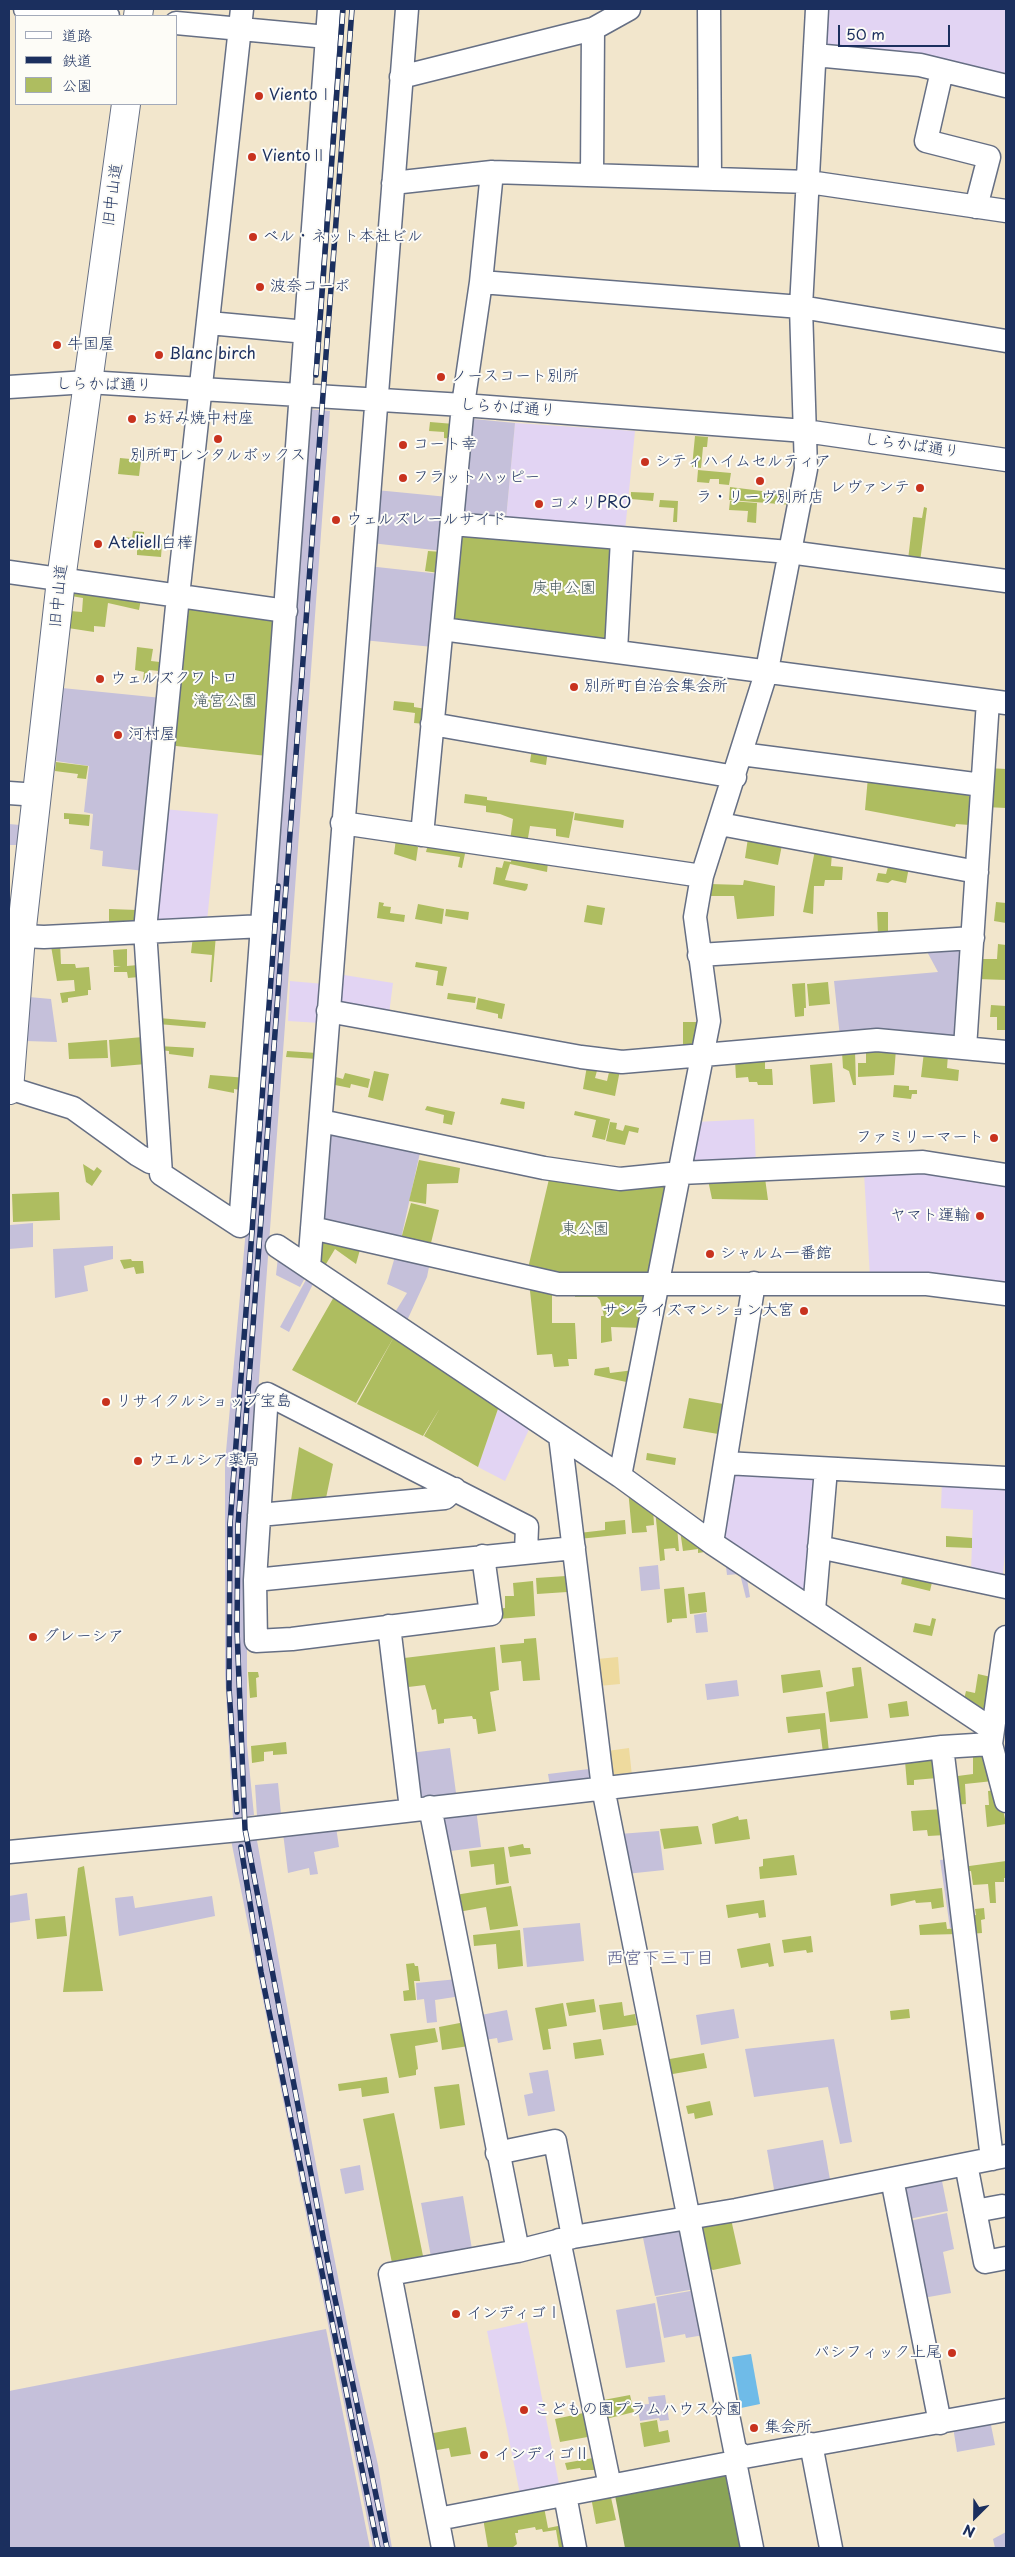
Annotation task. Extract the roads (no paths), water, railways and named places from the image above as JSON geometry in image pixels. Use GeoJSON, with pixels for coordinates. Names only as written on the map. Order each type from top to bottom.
{"type":"FeatureCollection","features":[{"type":"Feature","properties":{"kind":"main road","name":"旧中山道"},"geometry":{"type":"LineString","coordinates":[[9,1089],[21,936],[61,580],[126,105]]}},
{"type":"Feature","properties":{"kind":"street"},"geometry":{"type":"LineString","coordinates":[[25,9],[96,15]]}},
{"type":"Feature","properties":{"kind":"street"},"geometry":{"type":"LineString","coordinates":[[241,19],[178,596],[145,930],[161,1174],[240,1226],[302,395],[328,9]]}},
{"type":"Feature","properties":{"kind":"street"},"geometry":{"type":"LineString","coordinates":[[309,1268],[374,399],[406,9]]}},
{"type":"Feature","properties":{"kind":"street"},"geometry":{"type":"LineString","coordinates":[[401,77],[594,29],[629,9]]}},
{"type":"Feature","properties":{"kind":"street"},"geometry":{"type":"LineString","coordinates":[[709,9],[710,179]]}},
{"type":"Feature","properties":{"kind":"street"},"geometry":{"type":"LineString","coordinates":[[620,1476],[709,1021],[695,917],[702,876],[742,754],[766,670],[806,469],[801,307],[817,9]]}},
{"type":"Feature","properties":{"kind":"street"},"geometry":{"type":"LineString","coordinates":[[178,23],[241,19],[327,36]]}},
{"type":"Feature","properties":{"kind":"street"},"geometry":{"type":"LineString","coordinates":[[592,175],[594,29]]}},
{"type":"Feature","properties":{"kind":"street"},"geometry":{"type":"LineString","coordinates":[[815,55],[920,65],[1006,86]]}},
{"type":"Feature","properties":{"kind":"street"},"geometry":{"type":"LineString","coordinates":[[942,71],[926,141],[988,158],[976,207]]}},
{"type":"Feature","properties":{"kind":"street"},"geometry":{"type":"LineString","coordinates":[[393,183],[492,172],[809,182],[1006,211]]}},
{"type":"Feature","properties":{"kind":"street"},"geometry":{"type":"LineString","coordinates":[[422,835],[464,405],[481,282],[492,172]]}},
{"type":"Feature","properties":{"kind":"street"},"geometry":{"type":"LineString","coordinates":[[481,282],[801,307],[1006,341]]}},
{"type":"Feature","properties":{"kind":"street"},"geometry":{"type":"LineString","coordinates":[[209,323],[306,332]]}},
{"type":"Feature","properties":{"kind":"street","name":"しらかば通り"},"geometry":{"type":"LineString","coordinates":[[9,387],[87,382],[464,405],[804,431],[1006,460]]}},
{"type":"Feature","properties":{"kind":"street"},"geometry":{"type":"LineString","coordinates":[[452,524],[789,552],[1006,581]]}},
{"type":"Feature","properties":{"kind":"street"},"geometry":{"type":"LineString","coordinates":[[616,651],[622,539]]}},
{"type":"Feature","properties":{"kind":"street"},"geometry":{"type":"LineString","coordinates":[[9,572],[286,611]]}},
{"type":"Feature","properties":{"kind":"street"},"geometry":{"type":"LineString","coordinates":[[442,629],[766,670],[997,702],[982,785],[965,1048]]}},
{"type":"Feature","properties":{"kind":"street"},"geometry":{"type":"LineString","coordinates":[[432,724],[734,777]]}},
{"type":"Feature","properties":{"kind":"street"},"geometry":{"type":"LineString","coordinates":[[742,754],[982,785]]}},
{"type":"Feature","properties":{"kind":"street"},"geometry":{"type":"LineString","coordinates":[[9,793],[38,795]]}},
{"type":"Feature","properties":{"kind":"street"},"geometry":{"type":"LineString","coordinates":[[342,823],[702,876]]}},
{"type":"Feature","properties":{"kind":"street"},"geometry":{"type":"LineString","coordinates":[[720,824],[977,872]]}},
{"type":"Feature","properties":{"kind":"street"},"geometry":{"type":"LineString","coordinates":[[21,936],[44,937],[145,930],[262,926]]}},
{"type":"Feature","properties":{"kind":"street"},"geometry":{"type":"LineString","coordinates":[[699,955],[973,938]]}},
{"type":"Feature","properties":{"kind":"street"},"geometry":{"type":"LineString","coordinates":[[328,1011],[581,1058],[622,1062],[877,1040],[1006,1052]]}},
{"type":"Feature","properties":{"kind":"street"},"geometry":{"type":"LineString","coordinates":[[9,1089],[73,1108],[144,1159],[160,1163]]}},
{"type":"Feature","properties":{"kind":"street"},"geometry":{"type":"LineString","coordinates":[[321,1121],[544,1168],[620,1179],[680,1174],[923,1162],[1006,1175]]}},
{"type":"Feature","properties":{"kind":"street"},"geometry":{"type":"LineString","coordinates":[[312,1228],[558,1284],[658,1286],[754,1283],[939,1284],[1006,1294]]}},
{"type":"Feature","properties":{"kind":"street"},"geometry":{"type":"LineString","coordinates":[[276,1246],[620,1476],[712,1543],[814,1610],[996,1739]]}},
{"type":"Feature","properties":{"kind":"street"},"geometry":{"type":"LineString","coordinates":[[712,1543],[754,1283]]}},
{"type":"Feature","properties":{"kind":"street"},"geometry":{"type":"LineString","coordinates":[[483,1556],[491,1614],[292,1639],[256,1641],[255,1580],[267,1394],[527,1527],[526,1552]]}},
{"type":"Feature","properties":{"kind":"street"},"geometry":{"type":"LineString","coordinates":[[560,1436],[603,1788],[735,2450],[752,2548]]}},
{"type":"Feature","properties":{"kind":"street"},"geometry":{"type":"LineString","coordinates":[[725,1464],[1006,1478]]}},
{"type":"Feature","properties":{"kind":"street"},"geometry":{"type":"LineString","coordinates":[[814,1610],[826,1469]]}},
{"type":"Feature","properties":{"kind":"street"},"geometry":{"type":"LineString","coordinates":[[259,1515],[445,1498],[455,1489]]}},
{"type":"Feature","properties":{"kind":"street"},"geometry":{"type":"LineString","coordinates":[[819,1547],[1006,1587]]}},
{"type":"Feature","properties":{"kind":"street"},"geometry":{"type":"LineString","coordinates":[[255,1580],[574,1548]]}},
{"type":"Feature","properties":{"kind":"street"},"geometry":{"type":"LineString","coordinates":[[389,1626],[420,1808],[518,2251]]}},
{"type":"Feature","properties":{"kind":"street"},"geometry":{"type":"LineString","coordinates":[[1006,1637],[996,1739],[1006,1801]]}},
{"type":"Feature","properties":{"kind":"street"},"geometry":{"type":"LineString","coordinates":[[9,1852],[239,1830],[603,1788],[996,1739]]}},
{"type":"Feature","properties":{"kind":"street"},"geometry":{"type":"LineString","coordinates":[[443,2548],[390,2274],[518,2251],[566,2239],[688,2218],[999,2157],[942,1747]]}},
{"type":"Feature","properties":{"kind":"street"},"geometry":{"type":"LineString","coordinates":[[497,2153],[555,2141],[566,2239],[610,2486]]}},
{"type":"Feature","properties":{"kind":"street"},"geometry":{"type":"LineString","coordinates":[[966,2164],[985,2262],[1006,2258]]}},
{"type":"Feature","properties":{"kind":"street"},"geometry":{"type":"LineString","coordinates":[[892,2179],[940,2423]]}},
{"type":"Feature","properties":{"kind":"street"},"geometry":{"type":"LineString","coordinates":[[975,2211],[1002,2206]]}},
{"type":"Feature","properties":{"kind":"street"},"geometry":{"type":"LineString","coordinates":[[438,2519],[610,2486],[736,2458],[1006,2410]]}},
{"type":"Feature","properties":{"kind":"street"},"geometry":{"type":"LineString","coordinates":[[811,2444],[831,2548]]}},
{"type":"Feature","properties":{"kind":"street"},"geometry":{"type":"LineString","coordinates":[[565,2495],[575,2548]]}},
{"type":"Feature","properties":{"kind":"water"},"geometry":{"type":"Polygon","coordinates":[[[751,2354],[760,2404],[741,2408],[732,2357],[751,2354]]]}},
{"type":"Feature","properties":{"kind":"railway"},"geometry":{"type":"LineString","coordinates":[[316,375],[343,9]]}},
{"type":"Feature","properties":{"kind":"railway"},"geometry":{"type":"LineString","coordinates":[[352,9],[238,1525],[237,1630],[245,1829],[334,2294],[387,2548]]}},
{"type":"Feature","properties":{"kind":"railway"},"geometry":{"type":"LineString","coordinates":[[237,1812],[229,1688],[230,1524],[278,886]]}},
{"type":"Feature","properties":{"kind":"railway"},"geometry":{"type":"LineString","coordinates":[[241,1847],[261,1972],[378,2548]]}},
{"type":"Feature","properties":{"kind":"place","name":"VientoⅠ"},"geometry":{"type":"Point","coordinates":[259,96]}},
{"type":"Feature","properties":{"kind":"place","name":"VientoⅡ"},"geometry":{"type":"Point","coordinates":[252,157]}},
{"type":"Feature","properties":{"kind":"place","name":"ベル・ネット本社ビル"},"geometry":{"type":"Point","coordinates":[253,237]}},
{"type":"Feature","properties":{"kind":"place","name":"波奈コーポ"},"geometry":{"type":"Point","coordinates":[260,287]}},
{"type":"Feature","properties":{"kind":"place","name":"牛国屋"},"geometry":{"type":"Point","coordinates":[57,345]}},
{"type":"Feature","properties":{"kind":"place","name":"Blanc birch"},"geometry":{"type":"Point","coordinates":[159,355]}},
{"type":"Feature","properties":{"kind":"place","name":"ノースコート別所"},"geometry":{"type":"Point","coordinates":[441,377]}},
{"type":"Feature","properties":{"kind":"place","name":"お好み焼中村座"},"geometry":{"type":"Point","coordinates":[132,419]}},
{"type":"Feature","properties":{"kind":"place","name":"別所町レンタルボックス"},"geometry":{"type":"Point","coordinates":[218,439]}},
{"type":"Feature","properties":{"kind":"place","name":"コート幸"},"geometry":{"type":"Point","coordinates":[403,445]}},
{"type":"Feature","properties":{"kind":"place","name":"シティハイムセルティア"},"geometry":{"type":"Point","coordinates":[645,462]}},
{"type":"Feature","properties":{"kind":"place","name":"フラットハッピー"},"geometry":{"type":"Point","coordinates":[403,478]}},
{"type":"Feature","properties":{"kind":"place","name":"ラ・リーヴ別所店"},"geometry":{"type":"Point","coordinates":[760,481]}},
{"type":"Feature","properties":{"kind":"place","name":"レヴァンテ"},"geometry":{"type":"Point","coordinates":[920,488]}},
{"type":"Feature","properties":{"kind":"place","name":"コメリPRO"},"geometry":{"type":"Point","coordinates":[539,504]}},
{"type":"Feature","properties":{"kind":"place","name":"ウェルズレールサイド"},"geometry":{"type":"Point","coordinates":[336,520]}},
{"type":"Feature","properties":{"kind":"place","name":"Ateliell白樺"},"geometry":{"type":"Point","coordinates":[98,544]}},
{"type":"Feature","properties":{"kind":"place","name":"ウェルズクワトロ"},"geometry":{"type":"Point","coordinates":[100,679]}},
{"type":"Feature","properties":{"kind":"place","name":"別所町自治会集会所"},"geometry":{"type":"Point","coordinates":[574,687]}},
{"type":"Feature","properties":{"kind":"place","name":"河村屋"},"geometry":{"type":"Point","coordinates":[118,735]}},
{"type":"Feature","properties":{"kind":"place","name":"ファミリーマート"},"geometry":{"type":"Point","coordinates":[994,1138]}},
{"type":"Feature","properties":{"kind":"place","name":"ヤマト運輸"},"geometry":{"type":"Point","coordinates":[980,1216]}},
{"type":"Feature","properties":{"kind":"place","name":"シャルム一番館"},"geometry":{"type":"Point","coordinates":[710,1254]}},
{"type":"Feature","properties":{"kind":"place","name":"サンライズマンション大宮"},"geometry":{"type":"Point","coordinates":[804,1311]}},
{"type":"Feature","properties":{"kind":"place","name":"リサイクルショップ宝島"},"geometry":{"type":"Point","coordinates":[106,1402]}},
{"type":"Feature","properties":{"kind":"place","name":"ウエルシア薬局"},"geometry":{"type":"Point","coordinates":[138,1461]}},
{"type":"Feature","properties":{"kind":"place","name":"グレーシア"},"geometry":{"type":"Point","coordinates":[33,1637]}},
{"type":"Feature","properties":{"kind":"place","name":"インディゴⅠ"},"geometry":{"type":"Point","coordinates":[456,2314]}},
{"type":"Feature","properties":{"kind":"place","name":"パシフィック上尾"},"geometry":{"type":"Point","coordinates":[952,2353]}},
{"type":"Feature","properties":{"kind":"place","name":"こどもの園プラムハウス分園"},"geometry":{"type":"Point","coordinates":[524,2410]}},
{"type":"Feature","properties":{"kind":"place","name":"集会所"},"geometry":{"type":"Point","coordinates":[754,2428]}},
{"type":"Feature","properties":{"kind":"place","name":"インディゴⅡ"},"geometry":{"type":"Point","coordinates":[484,2455]}},
{"type":"Feature","properties":{"kind":"district","name":"西宮下三丁目"},"geometry":{"type":"Point","coordinates":[660,1959]}},
{"type":"Feature","properties":{"kind":"park label","name":"庚申公園"},"geometry":{"type":"Point","coordinates":[564,589]}},
{"type":"Feature","properties":{"kind":"park label","name":"滝宮公園"},"geometry":{"type":"Point","coordinates":[225,702]}},
{"type":"Feature","properties":{"kind":"park label","name":"東公園"},"geometry":{"type":"Point","coordinates":[585,1230]}}]}
